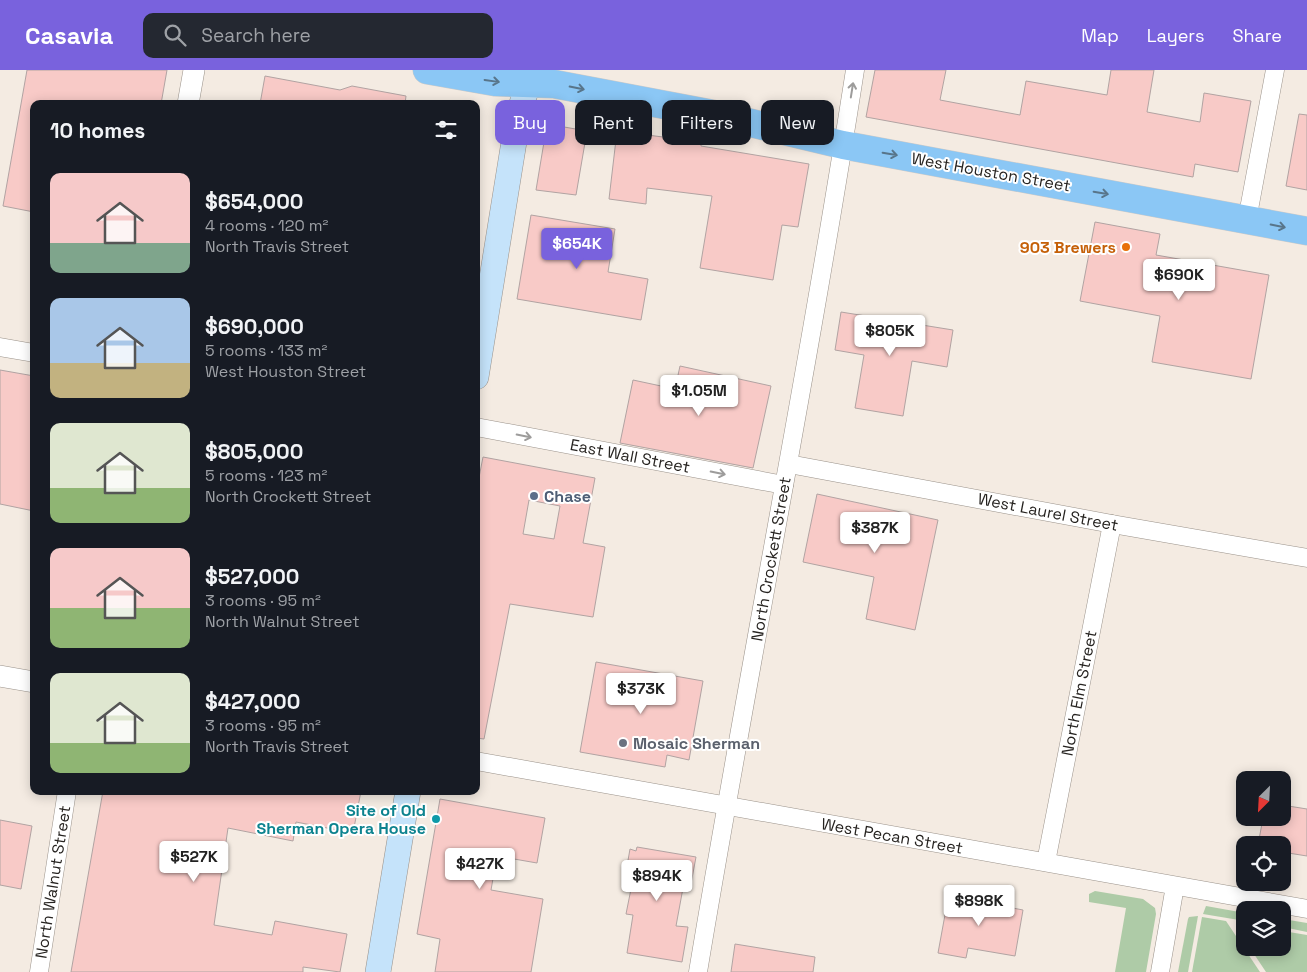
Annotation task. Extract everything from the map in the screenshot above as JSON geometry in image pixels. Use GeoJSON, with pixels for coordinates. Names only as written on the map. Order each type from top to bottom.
{"type":"FeatureCollection","features":[{"type":"Feature","properties":{"kind":"main road","name":"West Houston Street"},"geometry":{"type":"LineString","coordinates":[[427,70],[495,82],[530,77],[554,84],[718,115],[843,145],[1307,231]]}},
{"type":"Feature","properties":{"kind":"main road"},"geometry":{"type":"LineString","coordinates":[[480,352],[518,117],[530,77]]}},
{"type":"Feature","properties":{"kind":"main road"},"geometry":{"type":"LineString","coordinates":[[378,972],[407,795]]}},
{"type":"Feature","properties":{"kind":"street"},"geometry":{"type":"LineString","coordinates":[[189,100],[194,70]]}},
{"type":"Feature","properties":{"kind":"street","name":"North Crockett Street"},"geometry":{"type":"LineString","coordinates":[[698,972],[726,807],[789,464],[855,70]]}},
{"type":"Feature","properties":{"kind":"street"},"geometry":{"type":"LineString","coordinates":[[1248,220],[1275,70]]}},
{"type":"Feature","properties":{"kind":"street"},"geometry":{"type":"LineString","coordinates":[[0,347],[30,352]]}},
{"type":"Feature","properties":{"kind":"street","name":"East Wall Street"},"geometry":{"type":"LineString","coordinates":[[480,428],[784,485]]}},
{"type":"Feature","properties":{"kind":"street","name":"West Laurel Street"},"geometry":{"type":"LineString","coordinates":[[789,464],[1307,558]]}},
{"type":"Feature","properties":{"kind":"street","name":"North Elm Street"},"geometry":{"type":"LineString","coordinates":[[1046,862],[1112,524]]}},
{"type":"Feature","properties":{"kind":"street"},"geometry":{"type":"LineString","coordinates":[[0,676],[30,681]]}},
{"type":"Feature","properties":{"kind":"street","name":"West Pecan Street"},"geometry":{"type":"LineString","coordinates":[[480,762],[1307,909]]}},
{"type":"Feature","properties":{"kind":"street","name":"North Walnut Street"},"geometry":{"type":"LineString","coordinates":[[39,972],[66,795]]}},
{"type":"Feature","properties":{"kind":"street"},"geometry":{"type":"LineString","coordinates":[[1160,972],[1175,886]]}},
{"type":"Feature","properties":{"kind":"green space"},"geometry":{"type":"Polygon","coordinates":[[[1095,891],[1143,899],[1155,908],[1156,914],[1146,972],[1115,972],[1126,908],[1089,902],[1089,894],[1095,891]]]}},
{"type":"Feature","properties":{"kind":"green space"},"geometry":{"type":"Polygon","coordinates":[[[1206,906],[1236,911],[1236,920],[1203,914],[1206,906]]]}},
{"type":"Feature","properties":{"kind":"green space"},"geometry":{"type":"Polygon","coordinates":[[[1198,916],[1188,972],[1178,972],[1188,919],[1189,917],[1198,916]]]}},
{"type":"Feature","properties":{"kind":"green space"},"geometry":{"type":"Polygon","coordinates":[[[1202,917],[1226,921],[1236,936],[1236,956],[1249,956],[1260,972],[1192,972],[1202,917]]]}},
{"type":"Feature","properties":{"kind":"green space"},"geometry":{"type":"Polygon","coordinates":[[[1291,920],[1307,923],[1307,932],[1291,929],[1291,920]]]}},
{"type":"Feature","properties":{"kind":"green space"},"geometry":{"type":"Polygon","coordinates":[[[1291,932],[1307,935],[1307,972],[1266,972],[1255,956],[1291,956],[1291,932]]]}},
{"type":"Feature","properties":{"kind":"building"},"geometry":{"type":"Polygon","coordinates":[[[27,70],[167,70],[162,100],[30,100],[30,211],[3,206],[27,70]]]}},
{"type":"Feature","properties":{"kind":"building"},"geometry":{"type":"Polygon","coordinates":[[[875,70],[946,70],[940,100],[1020,115],[1026,81],[1107,95],[1111,70],[1154,70],[1147,112],[1200,122],[1204,93],[1251,101],[1238,172],[1195,164],[1193,177],[866,117],[875,70]]]}},
{"type":"Feature","properties":{"kind":"building"},"geometry":{"type":"Polygon","coordinates":[[[265,76],[340,90],[352,86],[406,96],[406,100],[261,100],[265,76]]]}},
{"type":"Feature","properties":{"kind":"building"},"geometry":{"type":"Polygon","coordinates":[[[1299,114],[1307,115],[1307,190],[1286,186],[1299,114]]]}},
{"type":"Feature","properties":{"kind":"building"},"geometry":{"type":"Polygon","coordinates":[[[565,127],[575,129],[575,145],[585,145],[576,195],[536,190],[544,145],[565,145],[565,127]]]}},
{"type":"Feature","properties":{"kind":"building"},"geometry":{"type":"Polygon","coordinates":[[[652,136],[662,137],[662,145],[701,145],[809,164],[798,227],[782,225],[773,280],[700,268],[712,196],[647,188],[646,204],[609,199],[615,145],[652,145],[652,136]]]}},
{"type":"Feature","properties":{"kind":"building"},"geometry":{"type":"Polygon","coordinates":[[[531,215],[615,229],[608,272],[648,279],[641,320],[517,299],[531,215]]]}},
{"type":"Feature","properties":{"kind":"building"},"geometry":{"type":"Polygon","coordinates":[[[1095,222],[1160,234],[1156,255],[1269,275],[1251,379],[1152,362],[1160,316],[1080,301],[1095,222]]]}},
{"type":"Feature","properties":{"kind":"building"},"geometry":{"type":"Polygon","coordinates":[[[841,312],[953,330],[947,367],[912,361],[903,416],[855,408],[864,355],[835,350],[841,312]]]}},
{"type":"Feature","properties":{"kind":"building"},"geometry":{"type":"Polygon","coordinates":[[[680,366],[771,386],[753,468],[620,443],[633,380],[675,389],[680,366]]]}},
{"type":"Feature","properties":{"kind":"building"},"geometry":{"type":"Polygon","coordinates":[[[0,370],[30,375],[30,510],[0,504],[0,370]]]}},
{"type":"Feature","properties":{"kind":"building"},"geometry":{"type":"Polygon","coordinates":[[[483,457],[595,478],[583,543],[605,547],[593,617],[510,604],[484,739],[480,738],[480,472],[483,457]],[[529,500],[523,534],[554,539],[560,506],[529,500]]]}},
{"type":"Feature","properties":{"kind":"building"},"geometry":{"type":"Polygon","coordinates":[[[817,494],[938,520],[915,630],[866,619],[874,577],[803,562],[817,494]]]}},
{"type":"Feature","properties":{"kind":"building"},"geometry":{"type":"Polygon","coordinates":[[[596,662],[703,681],[689,760],[667,755],[665,767],[580,752],[596,662]]]}},
{"type":"Feature","properties":{"kind":"building"},"geometry":{"type":"Polygon","coordinates":[[[102,795],[360,795],[353,833],[296,822],[293,841],[228,828],[214,925],[272,935],[275,921],[347,934],[340,972],[303,967],[303,972],[71,972],[102,795]]]}},
{"type":"Feature","properties":{"kind":"building"},"geometry":{"type":"Polygon","coordinates":[[[440,799],[545,818],[537,863],[497,856],[491,890],[543,899],[531,972],[435,972],[440,939],[417,934],[440,799]]]}},
{"type":"Feature","properties":{"kind":"building"},"geometry":{"type":"Polygon","coordinates":[[[1291,806],[1307,809],[1307,856],[1291,853],[1291,836],[1260,836],[1262,826],[1291,826],[1291,806]]]}},
{"type":"Feature","properties":{"kind":"building"},"geometry":{"type":"Polygon","coordinates":[[[0,820],[32,826],[21,889],[0,885],[0,820]]]}},
{"type":"Feature","properties":{"kind":"building"},"geometry":{"type":"Polygon","coordinates":[[[637,847],[696,857],[690,889],[683,888],[676,926],[688,927],[682,962],[627,953],[633,915],[626,914],[632,884],[624,883],[630,849],[636,851],[637,847]]]}},
{"type":"Feature","properties":{"kind":"building"},"geometry":{"type":"Polygon","coordinates":[[[949,893],[977,898],[976,901],[1023,910],[1015,956],[968,948],[966,958],[938,953],[949,893]]]}},
{"type":"Feature","properties":{"kind":"building"},"geometry":{"type":"Polygon","coordinates":[[[735,944],[815,957],[813,972],[731,972],[735,944]]]}},
{"type":"Feature","properties":{"kind":"place","name":"903 Brewers"},"geometry":{"type":"Point","coordinates":[1126,247]}},
{"type":"Feature","properties":{"kind":"place","name":"Chase"},"geometry":{"type":"Point","coordinates":[534,496]}},
{"type":"Feature","properties":{"kind":"place","name":"Mosaic Sherman"},"geometry":{"type":"Point","coordinates":[623,743]}},
{"type":"Feature","properties":{"kind":"place","name":"Site of Old Sherman Opera House"},"geometry":{"type":"Point","coordinates":[436,819]}}]}
